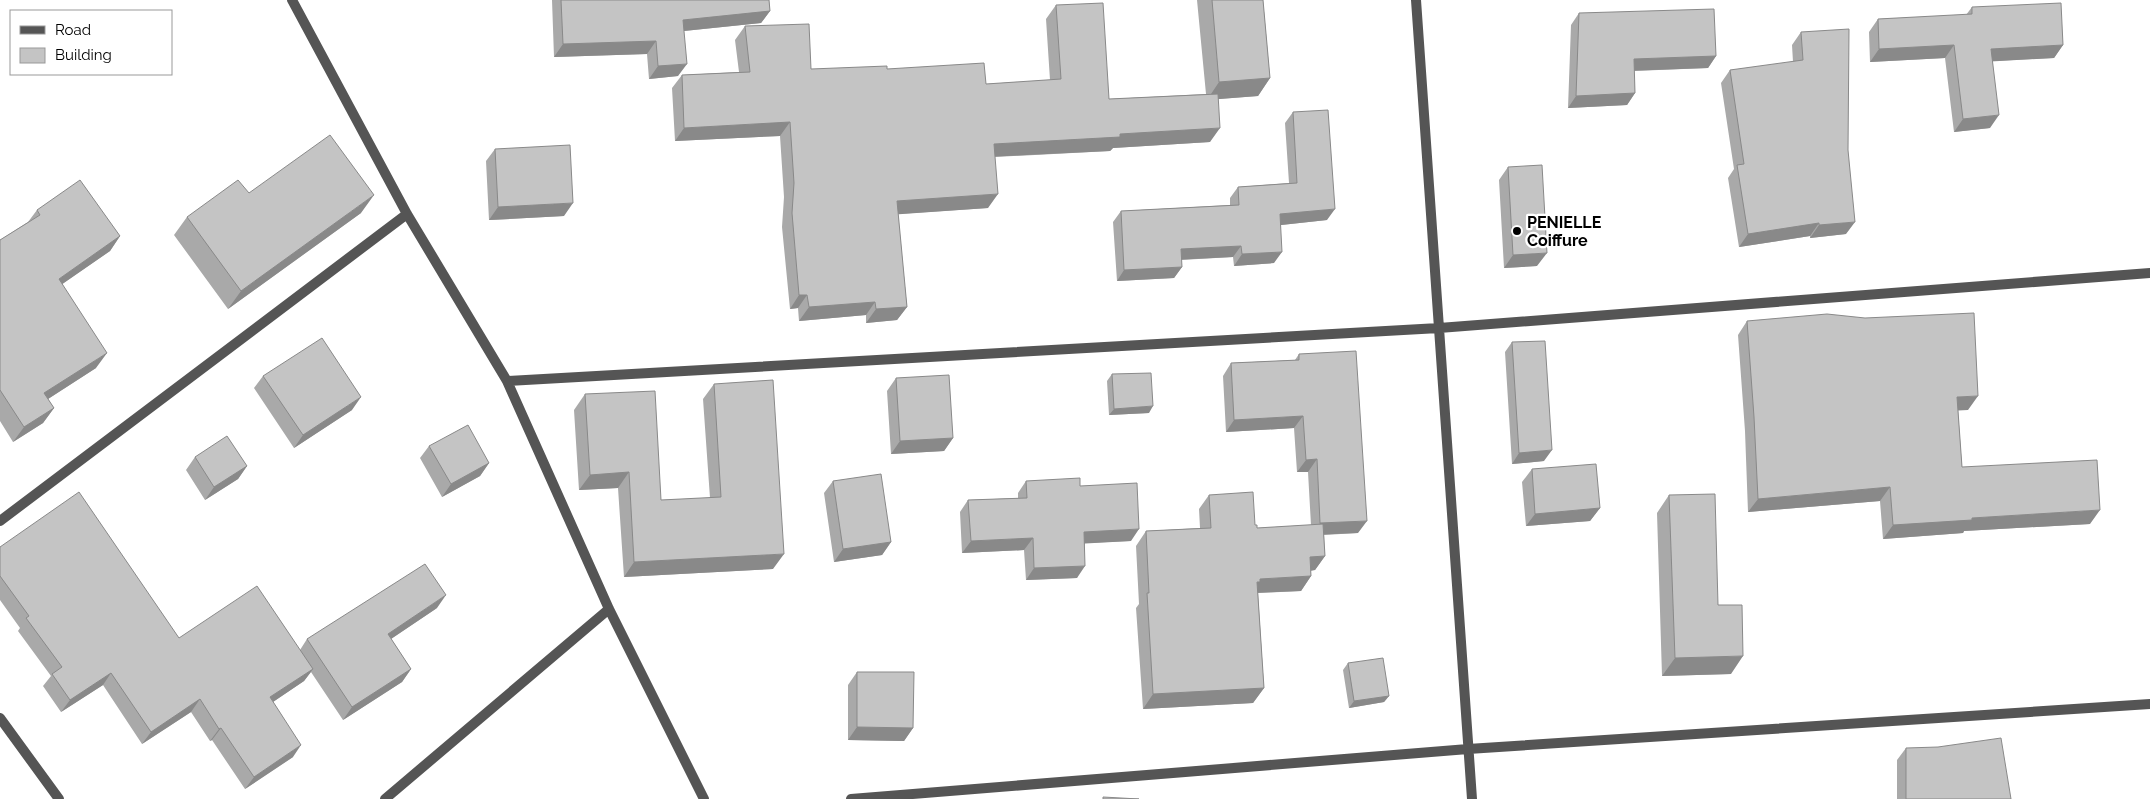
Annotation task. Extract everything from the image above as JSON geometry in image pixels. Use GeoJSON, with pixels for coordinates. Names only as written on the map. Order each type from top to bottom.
{"type":"FeatureCollection","features":[{"type":"Feature","properties":{"kind":"street"},"geometry":{"type":"LineString","coordinates":[[292,0],[407,214],[507,381],[609,609],[704,799]]}},
{"type":"Feature","properties":{"kind":"street"},"geometry":{"type":"LineString","coordinates":[[1416,0],[1472,799]]}},
{"type":"Feature","properties":{"kind":"street"},"geometry":{"type":"LineString","coordinates":[[0,520],[407,214]]}},
{"type":"Feature","properties":{"kind":"street"},"geometry":{"type":"LineString","coordinates":[[507,381],[1439,328],[2150,272]]}},
{"type":"Feature","properties":{"kind":"street"},"geometry":{"type":"LineString","coordinates":[[385,799],[609,609]]}},
{"type":"Feature","properties":{"kind":"street"},"geometry":{"type":"LineString","coordinates":[[851,799],[1468,749],[2150,704]]}},
{"type":"Feature","properties":{"kind":"street"},"geometry":{"type":"LineString","coordinates":[[0,718],[59,799]]}},
{"type":"Feature","properties":{"kind":"building"},"geometry":{"type":"Polygon","coordinates":[[[561,0],[769,0],[770,11],[683,20],[687,64],[658,66],[656,41],[563,44],[561,0]]]}},
{"type":"Feature","properties":{"kind":"building"},"geometry":{"type":"Polygon","coordinates":[[[1212,0],[1263,0],[1270,78],[1219,82],[1212,0]]]}},
{"type":"Feature","properties":{"kind":"building"},"geometry":{"type":"Polygon","coordinates":[[[1103,3],[1109,99],[1218,94],[1220,128],[1120,134],[1120,137],[994,144],[998,194],[897,201],[907,307],[876,309],[875,302],[809,307],[807,295],[799,295],[792,213],[794,183],[790,122],[684,128],[682,75],[750,72],[745,26],[809,24],[811,69],[887,66],[887,69],[984,63],[986,84],[1061,79],[1056,5],[1103,3]]]}},
{"type":"Feature","properties":{"kind":"building"},"geometry":{"type":"Polygon","coordinates":[[[2061,3],[2063,45],[1991,49],[1999,115],[1963,119],[1954,45],[1879,49],[1878,19],[1972,14],[1972,7],[2061,3]]]}},
{"type":"Feature","properties":{"kind":"building"},"geometry":{"type":"Polygon","coordinates":[[[1714,9],[1716,56],[1634,59],[1635,93],[1576,96],[1579,13],[1714,9]]]}},
{"type":"Feature","properties":{"kind":"building"},"geometry":{"type":"Polygon","coordinates":[[[1849,29],[1848,150],[1855,222],[1819,225],[1819,223],[1748,234],[1737,165],[1744,164],[1730,70],[1803,60],[1801,32],[1849,29]]]}},
{"type":"Feature","properties":{"kind":"building"},"geometry":{"type":"Polygon","coordinates":[[[1328,110],[1335,209],[1280,214],[1282,252],[1242,254],[1241,246],[1181,249],[1182,267],[1124,270],[1121,211],[1239,205],[1238,187],[1297,183],[1293,112],[1328,110]]]}},
{"type":"Feature","properties":{"kind":"building"},"geometry":{"type":"Polygon","coordinates":[[[330,135],[374,195],[241,291],[187,217],[238,180],[249,193],[330,135]]]}},
{"type":"Feature","properties":{"kind":"building"},"geometry":{"type":"Polygon","coordinates":[[[570,145],[573,203],[498,207],[495,149],[570,145]]]}},
{"type":"Feature","properties":{"kind":"building"},"geometry":{"type":"Polygon","coordinates":[[[1542,165],[1547,253],[1513,255],[1508,167],[1542,165]]]}},
{"type":"Feature","properties":{"kind":"building"},"geometry":{"type":"Polygon","coordinates":[[[80,180],[120,236],[59,279],[107,353],[44,393],[54,408],[24,427],[0,390],[0,240],[40,215],[37,210],[80,180]]]}},
{"type":"Feature","properties":{"kind":"building"},"geometry":{"type":"Polygon","coordinates":[[[1974,313],[1978,396],[1957,397],[1962,467],[2097,460],[2100,510],[1893,525],[1890,487],[1758,499],[1747,321],[1827,314],[1865,318],[1974,313]]]}},
{"type":"Feature","properties":{"kind":"building"},"geometry":{"type":"Polygon","coordinates":[[[322,338],[361,397],[303,435],[263,376],[322,338]]]}},
{"type":"Feature","properties":{"kind":"building"},"geometry":{"type":"Polygon","coordinates":[[[1545,341],[1552,450],[1519,453],[1512,342],[1545,341]]]}},
{"type":"Feature","properties":{"kind":"building"},"geometry":{"type":"Polygon","coordinates":[[[1356,351],[1367,521],[1320,523],[1317,459],[1306,460],[1303,416],[1234,420],[1231,363],[1299,360],[1299,354],[1356,351]]]}},
{"type":"Feature","properties":{"kind":"building"},"geometry":{"type":"Polygon","coordinates":[[[1151,373],[1153,406],[1114,409],[1112,374],[1151,373]]]}},
{"type":"Feature","properties":{"kind":"building"},"geometry":{"type":"Polygon","coordinates":[[[949,375],[953,438],[900,441],[896,378],[949,375]]]}},
{"type":"Feature","properties":{"kind":"building"},"geometry":{"type":"Polygon","coordinates":[[[773,380],[784,554],[634,562],[629,472],[590,475],[585,394],[655,391],[661,500],[721,497],[714,384],[773,380]]]}},
{"type":"Feature","properties":{"kind":"building"},"geometry":{"type":"Polygon","coordinates":[[[468,425],[489,463],[451,484],[429,446],[468,425]]]}},
{"type":"Feature","properties":{"kind":"building"},"geometry":{"type":"Polygon","coordinates":[[[227,436],[247,466],[214,487],[195,457],[227,436]]]}},
{"type":"Feature","properties":{"kind":"building"},"geometry":{"type":"Polygon","coordinates":[[[1596,464],[1600,508],[1535,514],[1532,469],[1596,464]]]}},
{"type":"Feature","properties":{"kind":"building"},"geometry":{"type":"Polygon","coordinates":[[[881,474],[891,542],[843,549],[833,481],[881,474]]]}},
{"type":"Feature","properties":{"kind":"building"},"geometry":{"type":"Polygon","coordinates":[[[1080,478],[1080,486],[1137,483],[1139,529],[1084,532],[1085,566],[1034,568],[1033,538],[971,541],[968,500],[1027,498],[1026,481],[1080,478]]]}},
{"type":"Feature","properties":{"kind":"building"},"geometry":{"type":"Polygon","coordinates":[[[79,492],[179,638],[257,586],[313,669],[270,697],[301,745],[254,777],[200,699],[151,732],[111,673],[70,700],[52,674],[62,667],[26,618],[29,616],[0,576],[0,547],[79,492]]]}},
{"type":"Feature","properties":{"kind":"building"},"geometry":{"type":"Polygon","coordinates":[[[1253,492],[1255,525],[1257,525],[1257,528],[1323,524],[1325,556],[1310,557],[1311,576],[1260,579],[1260,582],[1257,582],[1264,688],[1153,694],[1147,593],[1149,593],[1146,531],[1211,528],[1209,495],[1253,492]]]}},
{"type":"Feature","properties":{"kind":"building"},"geometry":{"type":"Polygon","coordinates":[[[1715,494],[1718,605],[1742,605],[1743,656],[1675,658],[1669,495],[1715,494]]]}},
{"type":"Feature","properties":{"kind":"building"},"geometry":{"type":"Polygon","coordinates":[[[425,564],[446,595],[388,634],[411,669],[352,707],[307,639],[425,564]]]}},
{"type":"Feature","properties":{"kind":"building"},"geometry":{"type":"Polygon","coordinates":[[[1383,658],[1389,696],[1354,701],[1348,663],[1383,658]]]}},
{"type":"Feature","properties":{"kind":"building"},"geometry":{"type":"Polygon","coordinates":[[[857,672],[914,672],[913,728],[857,727],[857,672]]]}},
{"type":"Feature","properties":{"kind":"building"},"geometry":{"type":"Polygon","coordinates":[[[2001,738],[2011,799],[1906,799],[1906,748],[1938,747],[2001,738]]]}},
{"type":"Feature","properties":{"kind":"building"},"geometry":{"type":"Polygon","coordinates":[[[1103,797],[1139,799],[1103,799],[1103,797]]]}},
{"type":"Feature","properties":{"kind":"place","name":"PENIELLE Coiffure"},"geometry":{"type":"Point","coordinates":[1517,231]}}]}
